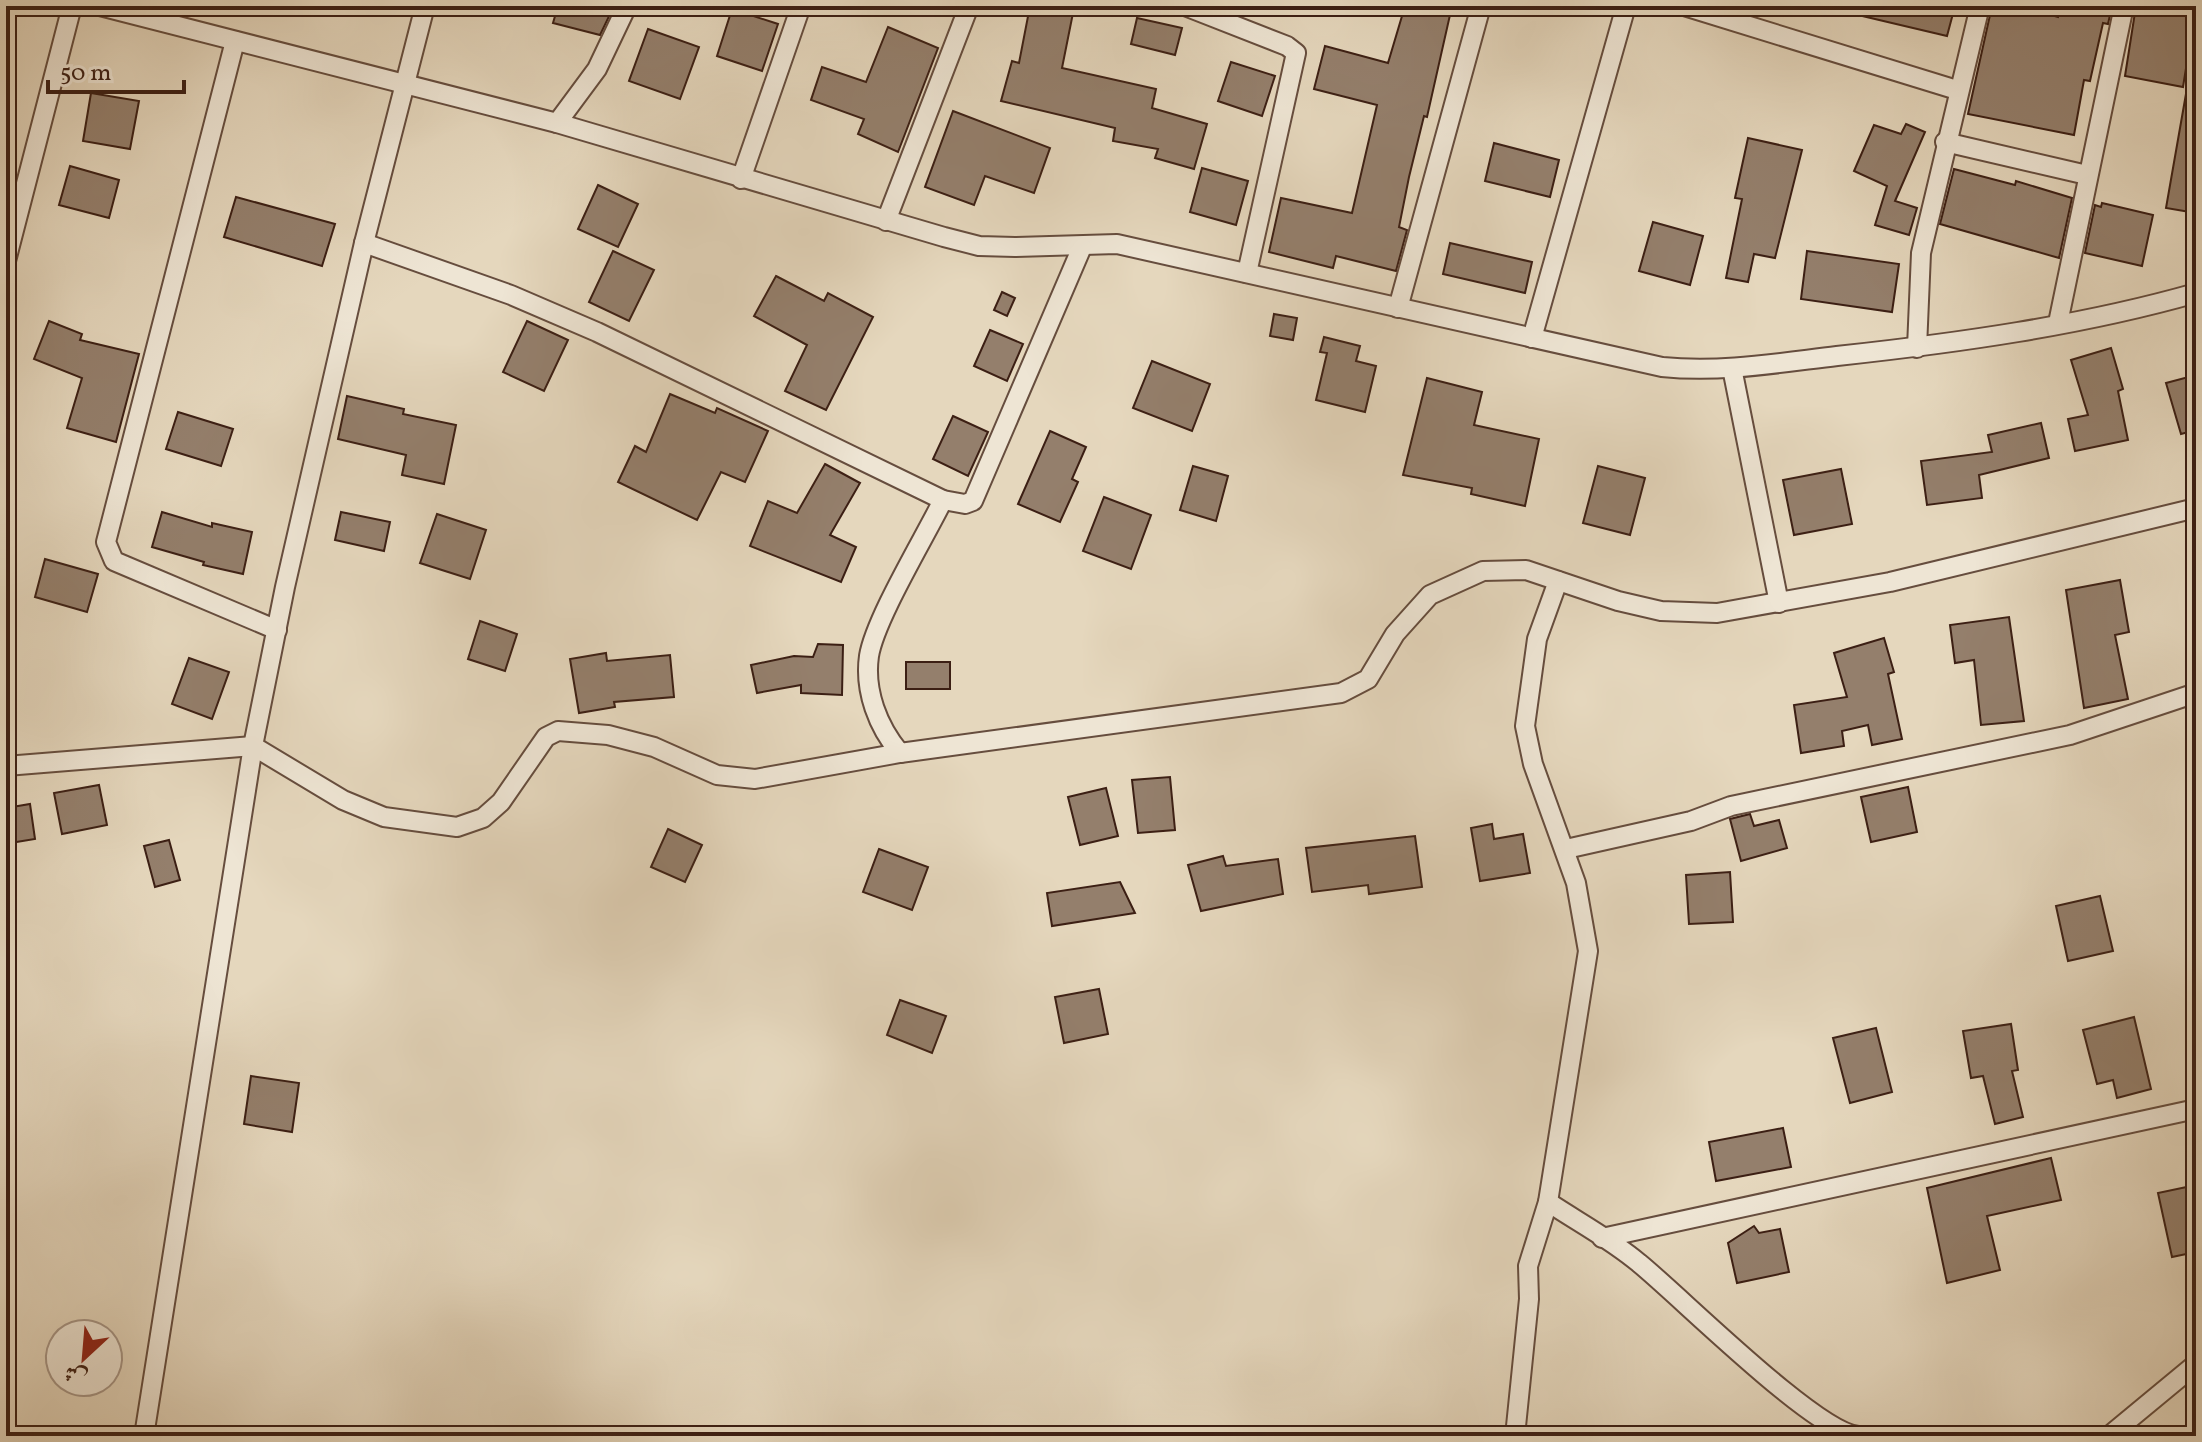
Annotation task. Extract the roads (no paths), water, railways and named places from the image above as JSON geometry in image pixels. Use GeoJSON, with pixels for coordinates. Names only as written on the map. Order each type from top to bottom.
{"type":"FeatureCollection","features":[{"type":"Feature","properties":{"kind":"street"},"geometry":{"type":"LineString","coordinates":[[6,261],[72,6]]}},
{"type":"Feature","properties":{"kind":"street"},"geometry":{"type":"LineString","coordinates":[[100,6],[557,123],[979,246],[1082,247],[1117,244],[1662,367],[1702,371],[1917,348],[2108,316],[2196,293]]}},
{"type":"Feature","properties":{"kind":"street"},"geometry":{"type":"LineString","coordinates":[[144,1436],[253,746],[364,243],[425,6]]}},
{"type":"Feature","properties":{"kind":"street"},"geometry":{"type":"LineString","coordinates":[[557,123],[597,69],[627,6]]}},
{"type":"Feature","properties":{"kind":"street"},"geometry":{"type":"LineString","coordinates":[[741,179],[801,6]]}},
{"type":"Feature","properties":{"kind":"street"},"geometry":{"type":"LineString","coordinates":[[886,221],[969,6]]}},
{"type":"Feature","properties":{"kind":"street"},"geometry":{"type":"LineString","coordinates":[[1185,6],[1287,46],[1296,53],[1247,273]]}},
{"type":"Feature","properties":{"kind":"street"},"geometry":{"type":"LineString","coordinates":[[1398,308],[1481,6]]}},
{"type":"Feature","properties":{"kind":"street"},"geometry":{"type":"LineString","coordinates":[[1532,338],[1626,6]]}},
{"type":"Feature","properties":{"kind":"street"},"geometry":{"type":"LineString","coordinates":[[1684,6],[1957,90]]}},
{"type":"Feature","properties":{"kind":"street"},"geometry":{"type":"LineString","coordinates":[[1917,348],[1921,253],[1957,90],[1980,6]]}},
{"type":"Feature","properties":{"kind":"street"},"geometry":{"type":"LineString","coordinates":[[2058,323],[2124,6]]}},
{"type":"Feature","properties":{"kind":"street"},"geometry":{"type":"LineString","coordinates":[[235,41],[106,542],[114,561],[277,630]]}},
{"type":"Feature","properties":{"kind":"street"},"geometry":{"type":"LineString","coordinates":[[1945,142],[2087,175]]}},
{"type":"Feature","properties":{"kind":"street"},"geometry":{"type":"LineString","coordinates":[[364,243],[511,295],[597,332],[943,500],[965,504],[973,501],[1082,247]]}},
{"type":"Feature","properties":{"kind":"street"},"geometry":{"type":"LineString","coordinates":[[1732,368],[1779,603]]}},
{"type":"Feature","properties":{"kind":"street"},"geometry":{"type":"LineString","coordinates":[[900,753],[884,735],[869,690],[869,655],[943,500]]}},
{"type":"Feature","properties":{"kind":"street"},"geometry":{"type":"LineString","coordinates":[[6,766],[253,746],[343,800],[384,817],[457,827],[483,818],[501,802],[546,737],[558,731],[608,735],[654,747],[717,775],[755,779],[900,753],[1341,693],[1368,679],[1395,634],[1430,595],[1483,571],[1526,570],[1661,611],[1717,613],[1890,582],[2196,508]]}},
{"type":"Feature","properties":{"kind":"street"},"geometry":{"type":"LineString","coordinates":[[1515,1436],[1529,1299],[1528,1266],[1548,1202],[1588,951],[1566,849],[1533,764],[1525,726],[1537,639],[1558,581]]}},
{"type":"Feature","properties":{"kind":"street"},"geometry":{"type":"LineString","coordinates":[[1566,849],[1691,821],[1731,806],[2070,735],[2196,693]]}},
{"type":"Feature","properties":{"kind":"street"},"geometry":{"type":"LineString","coordinates":[[1602,1238],[2196,1109]]}},
{"type":"Feature","properties":{"kind":"street"},"geometry":{"type":"LineString","coordinates":[[1548,1202],[1637,1261],[1808,1411],[1842,1434],[1858,1436]]}},
{"type":"Feature","properties":{"kind":"street"},"geometry":{"type":"LineString","coordinates":[[2109,1436],[2196,1364]]}}]}
